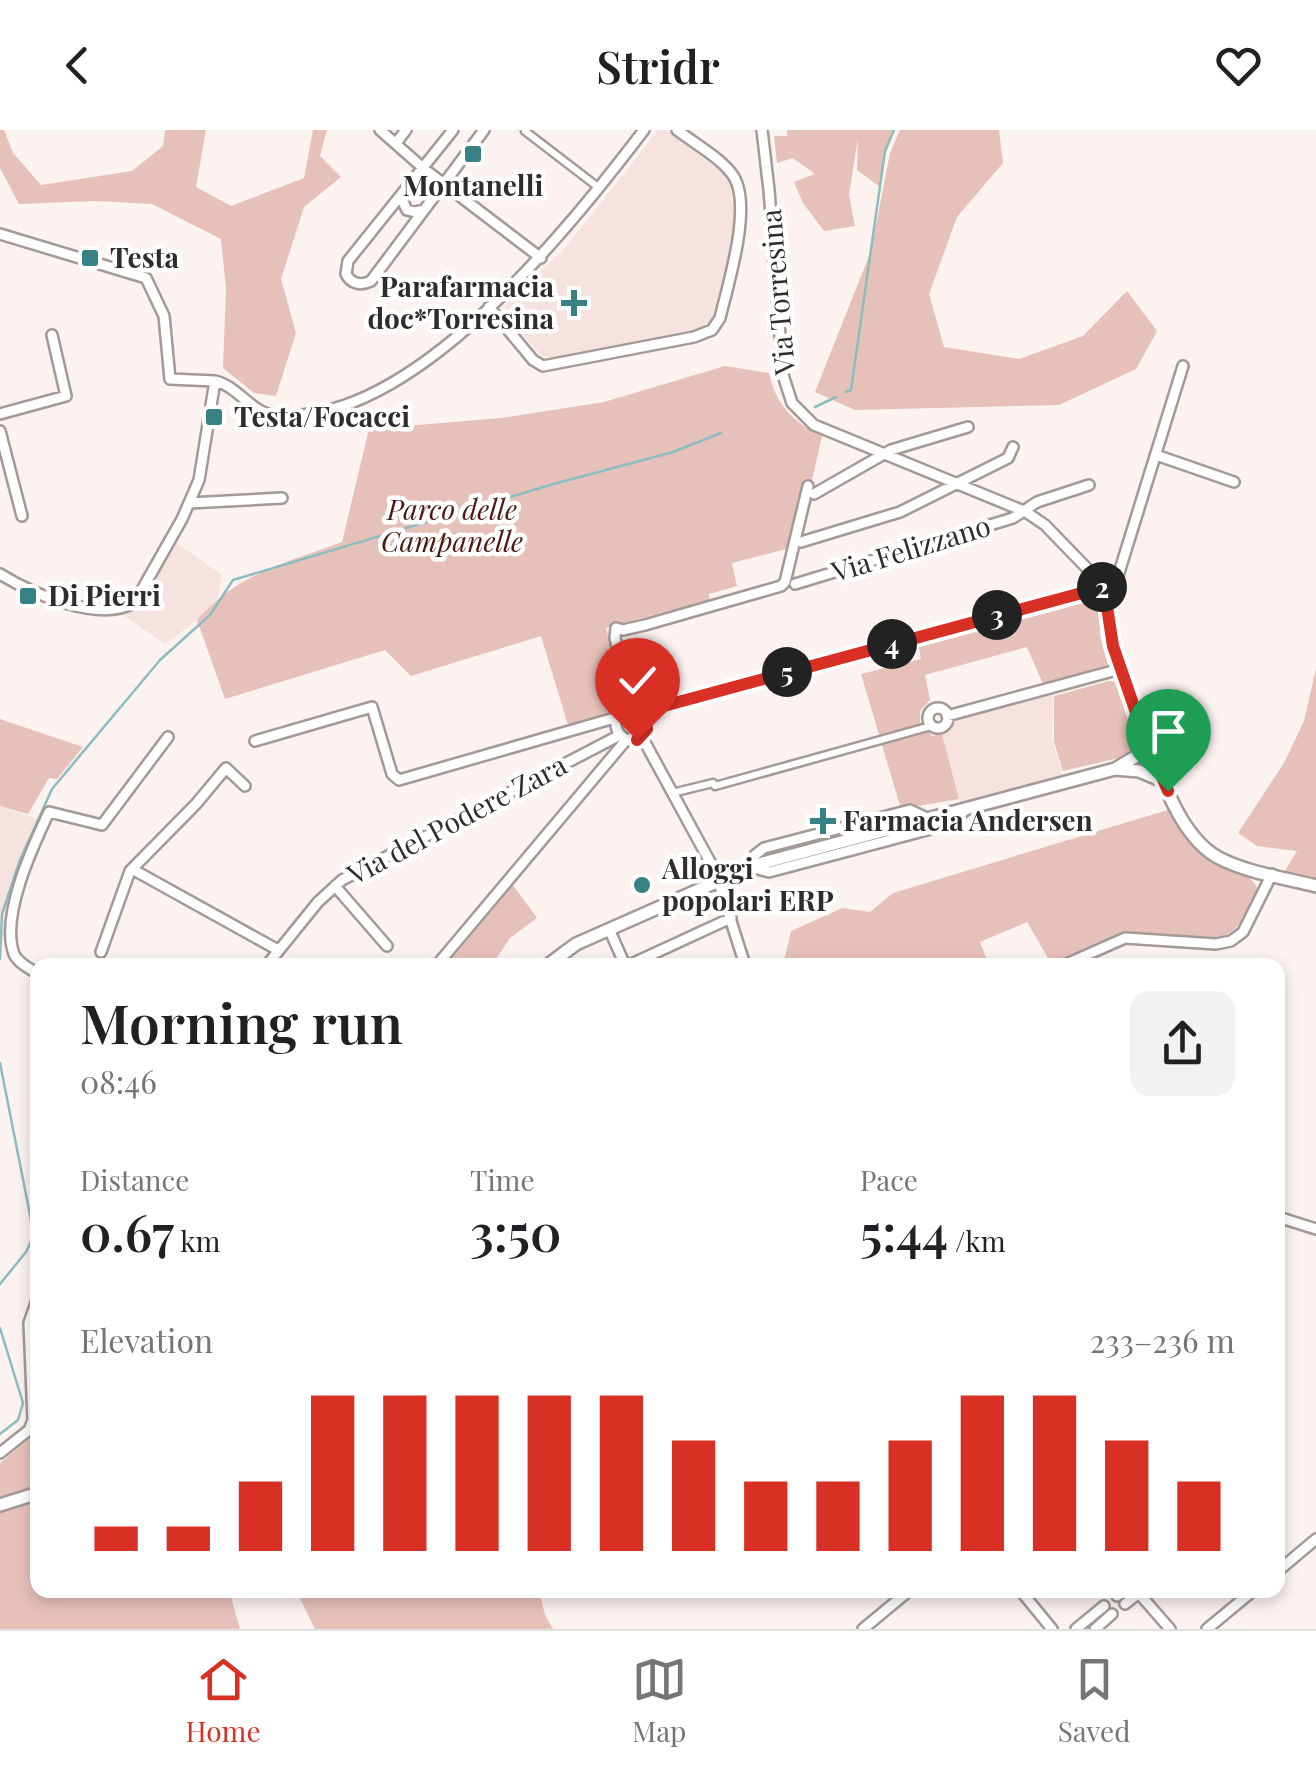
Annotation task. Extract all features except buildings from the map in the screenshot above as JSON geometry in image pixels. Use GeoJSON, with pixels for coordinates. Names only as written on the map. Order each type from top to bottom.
{"type":"FeatureCollection","features":[{"type":"Feature","properties":{"kind":"street"},"geometry":{"type":"LineString","coordinates":[[380,130],[542,258]]}},
{"type":"Feature","properties":{"kind":"street"},"geometry":{"type":"LineString","coordinates":[[396,143],[406,130]]}},
{"type":"Feature","properties":{"kind":"street"},"geometry":{"type":"LineString","coordinates":[[453,130],[348,260],[346,274],[350,280],[360,284],[371,281],[484,130]]}},
{"type":"Feature","properties":{"kind":"street"},"geometry":{"type":"LineString","coordinates":[[0,234],[145,277],[164,316],[170,378],[215,381],[235,389],[266,414],[322,413],[422,365],[489,307],[542,258],[644,130]]}},
{"type":"Feature","properties":{"kind":"street"},"geometry":{"type":"LineString","coordinates":[[489,307],[527,353],[543,366],[698,336],[716,327],[740,236],[736,184],[726,168],[678,130]]}},
{"type":"Feature","properties":{"kind":"street","name":"Via Torresina"},"geometry":{"type":"LineString","coordinates":[[762,130],[782,375],[797,410],[814,425],[1026,512],[1042,522],[1104,587]]}},
{"type":"Feature","properties":{"kind":"street"},"geometry":{"type":"LineString","coordinates":[[525,131],[594,184]]}},
{"type":"Feature","properties":{"kind":"street"},"geometry":{"type":"LineString","coordinates":[[404,193],[406,208],[414,212],[424,210]]}},
{"type":"Feature","properties":{"kind":"street"},"geometry":{"type":"LineString","coordinates":[[0,414],[66,396],[52,335]]}},
{"type":"Feature","properties":{"kind":"street"},"geometry":{"type":"LineString","coordinates":[[623,737],[616,724],[624,710],[644,714],[1112,584],[1118,576],[1183,366]]}},
{"type":"Feature","properties":{"kind":"street"},"geometry":{"type":"LineString","coordinates":[[0,574],[58,602],[116,609],[132,604],[142,593],[190,504],[207,446],[215,381]]}},
{"type":"Feature","properties":{"kind":"street"},"geometry":{"type":"LineString","coordinates":[[633,709],[615,638],[616,628],[645,625],[780,586],[785,582],[811,490],[886,454],[968,428]]}},
{"type":"Feature","properties":{"kind":"street"},"geometry":{"type":"LineString","coordinates":[[0,432],[22,516]]}},
{"type":"Feature","properties":{"kind":"street"},"geometry":{"type":"LineString","coordinates":[[802,542],[900,512],[947,491],[956,482],[1008,458],[1012,448]]}},
{"type":"Feature","properties":{"kind":"street"},"geometry":{"type":"LineString","coordinates":[[1156,455],[1234,482]]}},
{"type":"Feature","properties":{"kind":"street","name":"Via Felizzano"},"geometry":{"type":"LineString","coordinates":[[795,584],[1013,518],[1035,503],[1089,485]]}},
{"type":"Feature","properties":{"kind":"street"},"geometry":{"type":"LineString","coordinates":[[190,504],[282,498]]}},
{"type":"Feature","properties":{"kind":"street"},"geometry":{"type":"LineString","coordinates":[[1104,587],[1110,636],[1146,741],[1192,831],[1208,850],[1234,864],[1316,886]]}},
{"type":"Feature","properties":{"kind":"street"},"geometry":{"type":"LineString","coordinates":[[676,792],[714,783],[715,786],[931,726],[931,711],[940,709],[947,716],[1120,668]]}},
{"type":"Feature","properties":{"kind":"street"},"geometry":{"type":"LineString","coordinates":[[255,741],[372,707],[392,774],[400,780],[618,717]]}},
{"type":"Feature","properties":{"kind":"street"},"geometry":{"type":"LineString","coordinates":[[642,737],[648,726],[644,714]]}},
{"type":"Feature","properties":{"kind":"street"},"geometry":{"type":"LineString","coordinates":[[30,967],[14,953],[10,910],[49,812],[102,824],[168,737]]}},
{"type":"Feature","properties":{"kind":"street"},"geometry":{"type":"LineString","coordinates":[[623,737],[642,737]]}},
{"type":"Feature","properties":{"kind":"street"},"geometry":{"type":"LineString","coordinates":[[443,958],[623,737]]}},
{"type":"Feature","properties":{"kind":"street","name":"Via del Podere Zara"},"geometry":{"type":"LineString","coordinates":[[272,958],[335,886],[623,737]]}},
{"type":"Feature","properties":{"kind":"street"},"geometry":{"type":"LineString","coordinates":[[642,737],[718,880],[743,958]]}},
{"type":"Feature","properties":{"kind":"street"},"geometry":{"type":"LineString","coordinates":[[557,958],[609,929],[750,867],[1115,769],[1135,757],[1146,741]]}},
{"type":"Feature","properties":{"kind":"street"},"geometry":{"type":"LineString","coordinates":[[101,952],[132,868],[226,768],[246,786]]}},
{"type":"Feature","properties":{"kind":"street"},"geometry":{"type":"LineString","coordinates":[[1115,769],[1139,770],[1164,781]]}},
{"type":"Feature","properties":{"kind":"street"},"geometry":{"type":"LineString","coordinates":[[750,867],[769,872],[954,823],[967,808]]}},
{"type":"Feature","properties":{"kind":"street"},"geometry":{"type":"LineString","coordinates":[[132,868],[278,950]]}},
{"type":"Feature","properties":{"kind":"street"},"geometry":{"type":"LineString","coordinates":[[1080,958],[1125,938],[1227,942],[1243,932],[1272,874]]}},
{"type":"Feature","properties":{"kind":"street"},"geometry":{"type":"LineString","coordinates":[[335,886],[388,946]]}},
{"type":"Feature","properties":{"kind":"street"},"geometry":{"type":"LineString","coordinates":[[642,958],[730,918]]}},
{"type":"Feature","properties":{"kind":"street"},"geometry":{"type":"LineString","coordinates":[[609,929],[624,958]]}},
{"type":"Feature","properties":{"kind":"street"},"geometry":{"type":"LineString","coordinates":[[1285,1219],[1316,1229]]}},
{"type":"Feature","properties":{"kind":"street"},"geometry":{"type":"LineString","coordinates":[[30,1312],[30,1344]]}},
{"type":"Feature","properties":{"kind":"street"},"geometry":{"type":"LineString","coordinates":[[0,1453],[30,1427]]}},
{"type":"Feature","properties":{"kind":"street"},"geometry":{"type":"LineString","coordinates":[[0,1505],[30,1496]]}},
{"type":"Feature","properties":{"kind":"street"},"geometry":{"type":"LineString","coordinates":[[1285,1565],[1316,1539]]}},
{"type":"Feature","properties":{"kind":"street"},"geometry":{"type":"LineString","coordinates":[[863,1629],[900,1598]]}},
{"type":"Feature","properties":{"kind":"street"},"geometry":{"type":"LineString","coordinates":[[1027,1598],[1052,1629]]}},
{"type":"Feature","properties":{"kind":"street"},"geometry":{"type":"LineString","coordinates":[[1125,1604],[1131,1598]]}},
{"type":"Feature","properties":{"kind":"street"},"geometry":{"type":"LineString","coordinates":[[1144,1598],[1170,1629]]}},
{"type":"Feature","properties":{"kind":"street"},"geometry":{"type":"LineString","coordinates":[[1206,1629],[1244,1598]]}},
{"type":"Feature","properties":{"kind":"street"},"geometry":{"type":"LineString","coordinates":[[1076,1629],[1108,1610],[1095,1629]]}},
{"type":"Feature","properties":{"kind":"shaded area"},"geometry":{"type":"Polygon","coordinates":[[[658,130],[666,130],[729,178],[736,229],[715,312],[705,329],[555,358],[542,356],[503,314],[505,306],[565,248],[658,130]]]}},
{"type":"Feature","properties":{"kind":"shaded area"},"geometry":{"type":"Polygon","coordinates":[[[175,542],[222,575],[218,597],[197,620],[165,644],[123,615],[136,610],[175,542]]]}},
{"type":"Feature","properties":{"kind":"shaded area"},"geometry":{"type":"Polygon","coordinates":[[[1054,692],[1052,738],[1063,776],[961,805],[942,734],[953,719],[1054,692]]]}},
{"type":"Feature","properties":{"kind":"shaded area"},"geometry":{"type":"Polygon","coordinates":[[[0,806],[43,821],[15,883],[6,913],[6,943],[0,941],[0,806]]]}},
{"type":"Feature","properties":{"kind":"green space"},"geometry":{"type":"Polygon","coordinates":[[[0,130],[4,130],[13,153],[41,185],[132,171],[163,146],[165,130],[206,130],[196,187],[231,206],[304,178],[313,130],[327,130],[320,156],[341,177],[304,207],[281,279],[296,333],[276,396],[254,393],[223,368],[226,288],[221,239],[152,204],[19,204],[0,168],[0,130]]]}},
{"type":"Feature","properties":{"kind":"green space"},"geometry":{"type":"Polygon","coordinates":[[[787,130],[894,130],[885,151],[880,187],[857,170],[858,138],[849,195],[855,226],[824,231],[803,203],[794,182],[815,174],[793,158],[777,163],[774,136],[787,136],[787,130]]]}},
{"type":"Feature","properties":{"kind":"green space"},"geometry":{"type":"Polygon","coordinates":[[[900,130],[999,130],[1003,163],[957,217],[929,294],[944,347],[1019,359],[1083,336],[1127,291],[1157,331],[1136,369],[1059,405],[855,410],[815,392],[871,251],[890,153],[900,130]]]}},
{"type":"Feature","properties":{"kind":"green space","name":"Parco delle Campanelle"},"geometry":{"type":"Polygon","coordinates":[[[725,366],[769,373],[787,411],[822,436],[811,485],[790,548],[732,563],[737,586],[709,594],[709,600],[606,628],[627,705],[617,712],[568,725],[541,636],[411,676],[385,650],[225,699],[197,620],[246,580],[342,542],[369,429],[502,418],[604,402],[725,366]]]}},
{"type":"Feature","properties":{"kind":"green space"},"geometry":{"type":"Polygon","coordinates":[[[1093,597],[1099,599],[1100,636],[1108,665],[1043,684],[1027,647],[925,675],[930,700],[920,711],[920,722],[932,736],[942,734],[959,799],[901,809],[861,674],[921,659],[922,643],[1093,597]]]}},
{"type":"Feature","properties":{"kind":"green space"},"geometry":{"type":"Polygon","coordinates":[[[1316,669],[1316,881],[1284,872],[1297,851],[1257,846],[1238,833],[1284,763],[1304,721],[1316,669]]]}},
{"type":"Feature","properties":{"kind":"green space"},"geometry":{"type":"Polygon","coordinates":[[[1115,682],[1135,739],[1134,747],[1123,757],[1063,771],[1054,742],[1054,696],[1115,682]]]}},
{"type":"Feature","properties":{"kind":"green space"},"geometry":{"type":"Polygon","coordinates":[[[0,719],[83,747],[57,779],[49,778],[28,814],[0,806],[0,719]]]}},
{"type":"Feature","properties":{"kind":"green space"},"geometry":{"type":"Polygon","coordinates":[[[1171,809],[1200,851],[1246,875],[1257,887],[1244,917],[1221,938],[1121,932],[1062,958],[1048,958],[1027,922],[980,942],[986,958],[783,958],[791,931],[842,908],[870,912],[893,893],[1171,809]]]}},
{"type":"Feature","properties":{"kind":"green space"},"geometry":{"type":"Polygon","coordinates":[[[513,885],[537,918],[510,938],[497,958],[452,958],[513,885]]]}},
{"type":"Feature","properties":{"kind":"green space"},"geometry":{"type":"Polygon","coordinates":[[[30,1438],[30,1491],[0,1499],[0,1463],[30,1438]]]}},
{"type":"Feature","properties":{"kind":"green space"},"geometry":{"type":"Polygon","coordinates":[[[30,1504],[30,1598],[231,1598],[240,1629],[0,1629],[0,1511],[30,1504]]]}},
{"type":"Feature","properties":{"kind":"green space"},"geometry":{"type":"Polygon","coordinates":[[[300,1598],[541,1598],[553,1629],[315,1629],[300,1598]]]}},
{"type":"Feature","properties":{"kind":"waterway"},"geometry":{"type":"LineString","coordinates":[[846,392],[851,390],[885,151],[894,130]]}},
{"type":"Feature","properties":{"kind":"waterway"},"geometry":{"type":"LineString","coordinates":[[815,407],[836,397]]}},
{"type":"Feature","properties":{"kind":"waterway"},"geometry":{"type":"LineString","coordinates":[[0,959],[2,914],[20,860],[52,789],[160,660],[210,615],[233,580],[673,452],[721,433]]}},
{"type":"Feature","properties":{"kind":"waterway"},"geometry":{"type":"LineString","coordinates":[[0,1063],[30,1215]]}},
{"type":"Feature","properties":{"kind":"waterway"},"geometry":{"type":"LineString","coordinates":[[0,1284],[30,1244]]}},
{"type":"Feature","properties":{"kind":"waterway"},"geometry":{"type":"LineString","coordinates":[[0,1328],[23,1403],[18,1420],[0,1434]]}},
{"type":"Feature","properties":{"kind":"place","name":"Montanelli"},"geometry":{"type":"Point","coordinates":[473,154]}},
{"type":"Feature","properties":{"kind":"place","name":"Testa"},"geometry":{"type":"Point","coordinates":[90,258]}},
{"type":"Feature","properties":{"kind":"place","name":"Parafarmacia doc*Torresina"},"geometry":{"type":"Point","coordinates":[574,303]}},
{"type":"Feature","properties":{"kind":"place","name":"Testa/Focacci"},"geometry":{"type":"Point","coordinates":[214,417]}},
{"type":"Feature","properties":{"kind":"place","name":"Di Pierri"},"geometry":{"type":"Point","coordinates":[28,596]}},
{"type":"Feature","properties":{"kind":"place","name":"Farmacia Andersen"},"geometry":{"type":"Point","coordinates":[823,821]}},
{"type":"Feature","properties":{"kind":"place","name":"Alloggi popolari ERP"},"geometry":{"type":"Point","coordinates":[642,885]}},
{"type":"Feature","properties":{"kind":"route"},"geometry":{"type":"LineString","coordinates":[[637,740],[647,729],[644,714],[660,707],[1104,587],[1113,646],[1168,791]]}}]}
